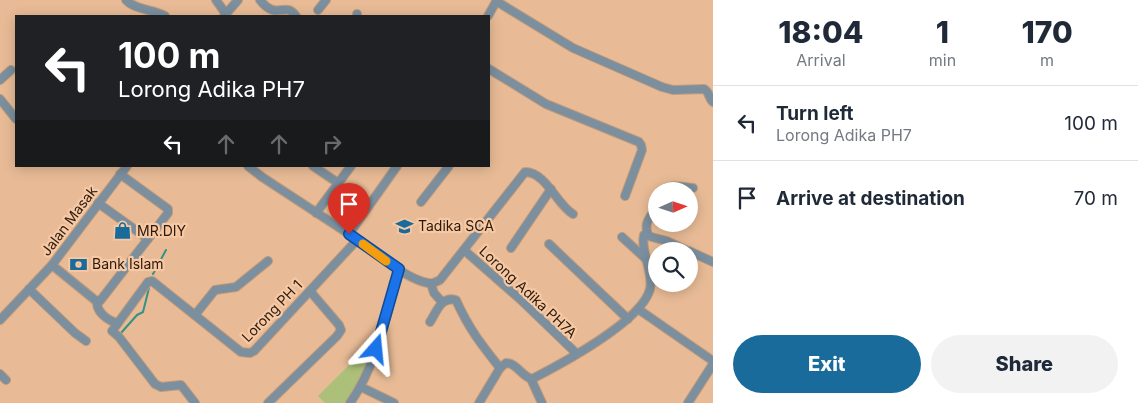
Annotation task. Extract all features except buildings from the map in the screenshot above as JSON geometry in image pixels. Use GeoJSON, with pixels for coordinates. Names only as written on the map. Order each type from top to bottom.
{"type":"FeatureCollection","features":[{"type":"Feature","properties":{"kind":"street"},"geometry":{"type":"LineString","coordinates":[[126,0],[134,6],[163,15]]}},
{"type":"Feature","properties":{"kind":"street"},"geometry":{"type":"LineString","coordinates":[[216,0],[225,15],[238,0]]}},
{"type":"Feature","properties":{"kind":"street"},"geometry":{"type":"LineString","coordinates":[[260,0],[270,10],[288,9],[295,15]]}},
{"type":"Feature","properties":{"kind":"street"},"geometry":{"type":"LineString","coordinates":[[318,10],[326,0]]}},
{"type":"Feature","properties":{"kind":"street"},"geometry":{"type":"LineString","coordinates":[[488,15],[496,0],[573,48],[668,89],[704,89],[708,92],[713,102]]}},
{"type":"Feature","properties":{"kind":"street"},"geometry":{"type":"LineString","coordinates":[[0,80],[11,70]]}},
{"type":"Feature","properties":{"kind":"street"},"geometry":{"type":"LineString","coordinates":[[490,70],[546,104],[629,137],[642,145],[625,196]]}},
{"type":"Feature","properties":{"kind":"street"},"geometry":{"type":"LineString","coordinates":[[0,99],[15,118]]}},
{"type":"Feature","properties":{"kind":"street","name":"Jalan Masak"},"geometry":{"type":"LineString","coordinates":[[0,320],[52,265],[126,167]]}},
{"type":"Feature","properties":{"kind":"street"},"geometry":{"type":"LineString","coordinates":[[249,167],[399,269],[422,282],[431,284],[440,280],[523,174],[527,172],[551,189],[568,211],[573,214]]}},
{"type":"Feature","properties":{"kind":"street"},"geometry":{"type":"LineString","coordinates":[[314,167],[338,183]]}},
{"type":"Feature","properties":{"kind":"street"},"geometry":{"type":"LineString","coordinates":[[316,213],[349,167]]}},
{"type":"Feature","properties":{"kind":"street"},"geometry":{"type":"LineString","coordinates":[[349,234],[396,167]]}},
{"type":"Feature","properties":{"kind":"street"},"geometry":{"type":"LineString","coordinates":[[422,202],[448,167]]}},
{"type":"Feature","properties":{"kind":"street"},"geometry":{"type":"LineString","coordinates":[[120,174],[168,209],[168,213],[102,299],[98,301],[97,308],[113,322],[118,323],[112,331],[119,337],[155,384],[161,387],[181,385],[195,403]]}},
{"type":"Feature","properties":{"kind":"street"},"geometry":{"type":"LineString","coordinates":[[511,248],[551,189]]}},
{"type":"Feature","properties":{"kind":"street"},"geometry":{"type":"LineString","coordinates":[[98,203],[148,240]]}},
{"type":"Feature","properties":{"kind":"street"},"geometry":{"type":"LineString","coordinates":[[648,220],[646,226],[648,235]]}},
{"type":"Feature","properties":{"kind":"street"},"geometry":{"type":"LineString","coordinates":[[531,379],[576,354],[628,320],[638,309],[650,289],[643,237],[648,235],[666,242]]}},
{"type":"Feature","properties":{"kind":"street"},"geometry":{"type":"LineString","coordinates":[[622,237],[646,259]]}},
{"type":"Feature","properties":{"kind":"street","name":"Lorong PH 1"},"geometry":{"type":"LineString","coordinates":[[118,323],[150,281],[154,282],[241,352],[250,353],[357,240]]}},
{"type":"Feature","properties":{"kind":"street"},"geometry":{"type":"LineString","coordinates":[[549,244],[628,320]]}},
{"type":"Feature","properties":{"kind":"street","name":"Lorong Adika PH7A"},"geometry":{"type":"LineString","coordinates":[[464,250],[521,300],[576,354]]}},
{"type":"Feature","properties":{"kind":"street"},"geometry":{"type":"LineString","coordinates":[[698,255],[713,262]]}},
{"type":"Feature","properties":{"kind":"street"},"geometry":{"type":"LineString","coordinates":[[196,315],[215,290],[236,287],[268,261]]}},
{"type":"Feature","properties":{"kind":"street"},"geometry":{"type":"LineString","coordinates":[[52,265],[98,301]]}},
{"type":"Feature","properties":{"kind":"street"},"geometry":{"type":"LineString","coordinates":[[350,403],[361,387],[370,366],[399,269]]}},
{"type":"Feature","properties":{"kind":"street"},"geometry":{"type":"LineString","coordinates":[[431,284],[434,293],[442,302]]}},
{"type":"Feature","properties":{"kind":"street"},"geometry":{"type":"LineString","coordinates":[[29,289],[75,333],[86,341]]}},
{"type":"Feature","properties":{"kind":"street"},"geometry":{"type":"LineString","coordinates":[[268,403],[341,330],[339,325],[310,291]]}},
{"type":"Feature","properties":{"kind":"street"},"geometry":{"type":"LineString","coordinates":[[430,322],[442,302],[449,298],[456,300],[474,336],[500,368]]}},
{"type":"Feature","properties":{"kind":"street"},"geometry":{"type":"LineString","coordinates":[[638,309],[713,362],[688,403]]}},
{"type":"Feature","properties":{"kind":"street"},"geometry":{"type":"LineString","coordinates":[[479,403],[500,368],[506,363],[511,363],[531,379],[542,403]]}},
{"type":"Feature","properties":{"kind":"street"},"geometry":{"type":"LineString","coordinates":[[361,387],[394,403]]}},
{"type":"Feature","properties":{"kind":"green space"},"geometry":{"type":"Polygon","coordinates":[[[360,354],[368,359],[352,393],[344,403],[325,403],[318,396],[360,354]]]}},
{"type":"Feature","properties":{"kind":"waterway"},"geometry":{"type":"LineString","coordinates":[[153,274],[166,250]]}},
{"type":"Feature","properties":{"kind":"waterway"},"geometry":{"type":"LineString","coordinates":[[121,333],[137,315],[143,312],[149,288]]}},
{"type":"Feature","properties":{"kind":"slow traffic"},"geometry":{"type":"LineString","coordinates":[[363,244],[386,261]]}},
{"type":"Feature","properties":{"kind":"place","name":"Tadika SCA"},"geometry":{"type":"Point","coordinates":[404,226]}},
{"type":"Feature","properties":{"kind":"place","name":"MR.DIY"},"geometry":{"type":"Point","coordinates":[123,231]}},
{"type":"Feature","properties":{"kind":"place","name":"Bank Islam"},"geometry":{"type":"Point","coordinates":[78,264]}},
{"type":"Feature","properties":{"kind":"route"},"geometry":{"type":"LineString","coordinates":[[349,234],[399,269],[376,349]]}}]}
